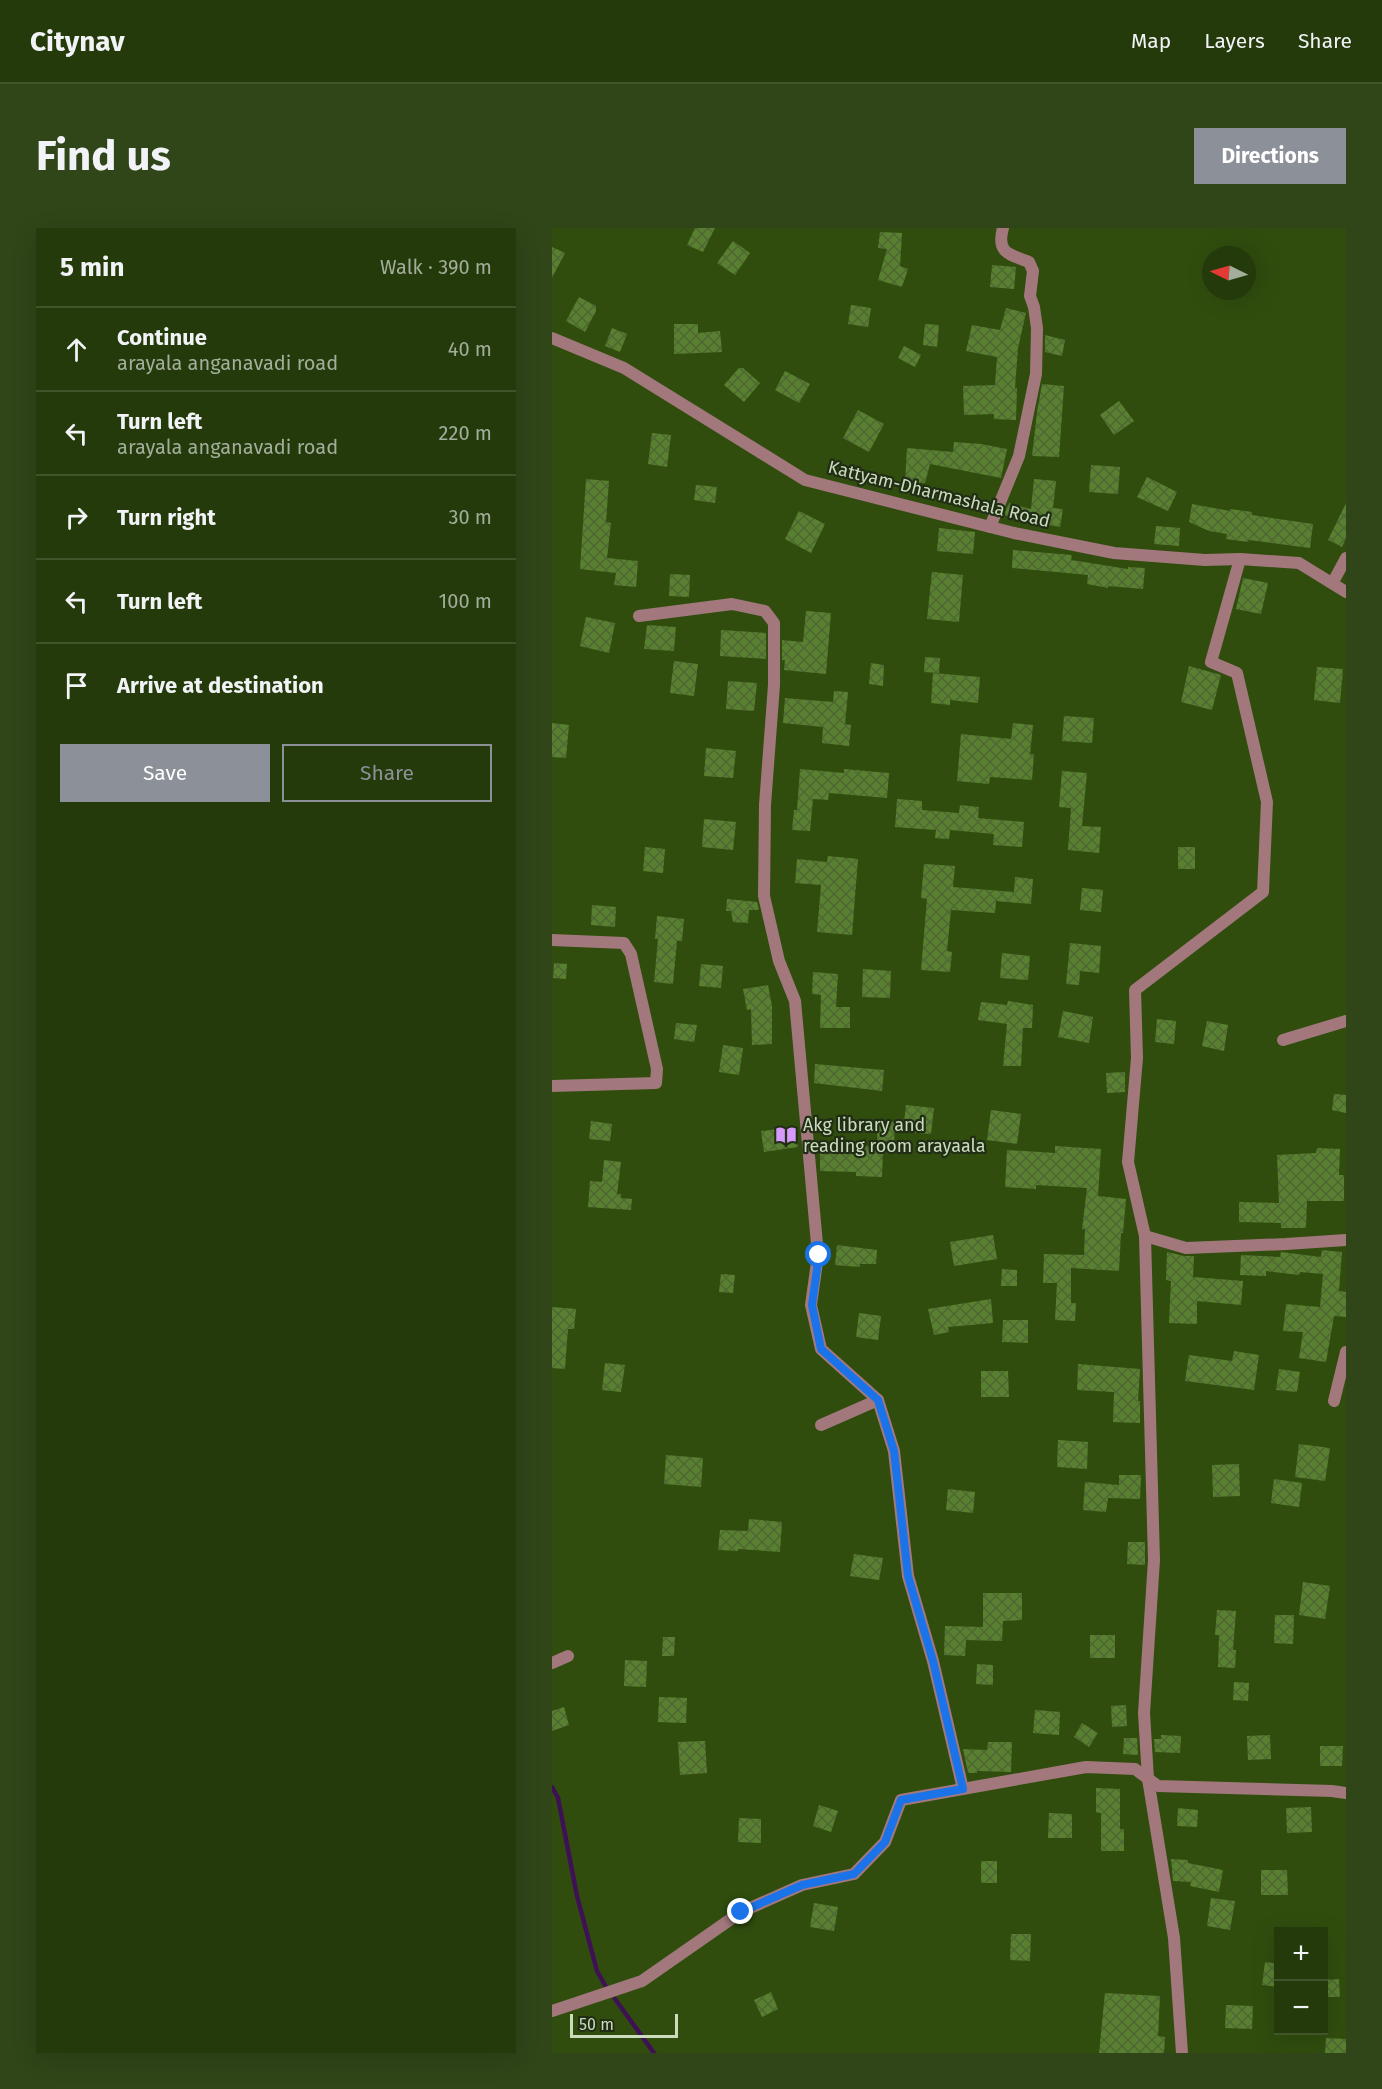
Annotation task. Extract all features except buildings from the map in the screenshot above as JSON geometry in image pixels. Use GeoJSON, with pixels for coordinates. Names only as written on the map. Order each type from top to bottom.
{"type":"FeatureCollection","features":[{"type":"Feature","properties":{"kind":"street"},"geometry":{"type":"LineString","coordinates":[[990,527],[1019,456],[1036,374],[1037,353],[1037,328],[1030,296],[1033,271],[1029,262],[1010,256],[1002,249],[1000,236],[1003,228]]}},
{"type":"Feature","properties":{"kind":"street","name":"Kattyam-Dharmashala Road"},"geometry":{"type":"LineString","coordinates":[[552,338],[624,368],[805,480],[990,527],[1114,553],[1205,560],[1240,559],[1299,563],[1346,592]]}},
{"type":"Feature","properties":{"kind":"street"},"geometry":{"type":"LineString","coordinates":[[1332,582],[1346,558]]}},
{"type":"Feature","properties":{"kind":"street"},"geometry":{"type":"LineString","coordinates":[[1182,2053],[1174,1938],[1148,1779],[1144,1713],[1154,1560],[1145,1236],[1128,1162],[1137,1058],[1135,990],[1263,892],[1267,802],[1246,709],[1237,674],[1211,662],[1240,559]]}},
{"type":"Feature","properties":{"kind":"street"},"geometry":{"type":"LineString","coordinates":[[639,616],[732,604],[765,610],[774,623],[774,685],[765,805],[764,896],[779,961],[795,1001],[819,1255],[812,1305],[821,1349],[878,1400],[894,1451],[908,1576],[933,1661],[963,1789]]}},
{"type":"Feature","properties":{"kind":"street"},"geometry":{"type":"LineString","coordinates":[[552,940],[624,943],[631,954],[657,1069],[656,1083],[552,1086]]}},
{"type":"Feature","properties":{"kind":"street"},"geometry":{"type":"LineString","coordinates":[[1283,1040],[1346,1021]]}},
{"type":"Feature","properties":{"kind":"street"},"geometry":{"type":"LineString","coordinates":[[1145,1236],[1186,1248],[1346,1240]]}},
{"type":"Feature","properties":{"kind":"street"},"geometry":{"type":"LineString","coordinates":[[1334,1401],[1346,1352]]}},
{"type":"Feature","properties":{"kind":"street"},"geometry":{"type":"LineString","coordinates":[[820,1425],[878,1400]]}},
{"type":"Feature","properties":{"kind":"street"},"geometry":{"type":"LineString","coordinates":[[552,1663],[567,1656]]}},
{"type":"Feature","properties":{"kind":"street"},"geometry":{"type":"LineString","coordinates":[[552,2011],[642,1981],[741,1912],[802,1885],[854,1874],[885,1842],[901,1800],[1086,1767],[1135,1769],[1158,1786],[1346,1793]]}},
{"type":"Feature","properties":{"kind":"waterway"},"geometry":{"type":"LineString","coordinates":[[552,1787],[558,1798],[577,1896],[597,1971],[606,1987]]}},
{"type":"Feature","properties":{"kind":"waterway"},"geometry":{"type":"LineString","coordinates":[[615,1999],[654,2053]]}},
{"type":"Feature","properties":{"kind":"place","name":"Akg library and reading room arayaala"},"geometry":{"type":"Point","coordinates":[786,1135]}},
{"type":"Feature","properties":{"kind":"route"},"geometry":{"type":"LineString","coordinates":[[741,1912],[802,1885],[854,1874],[885,1842],[901,1800],[963,1789],[933,1661],[908,1576],[894,1451],[878,1400],[821,1349],[812,1305],[819,1255]]}}]}
